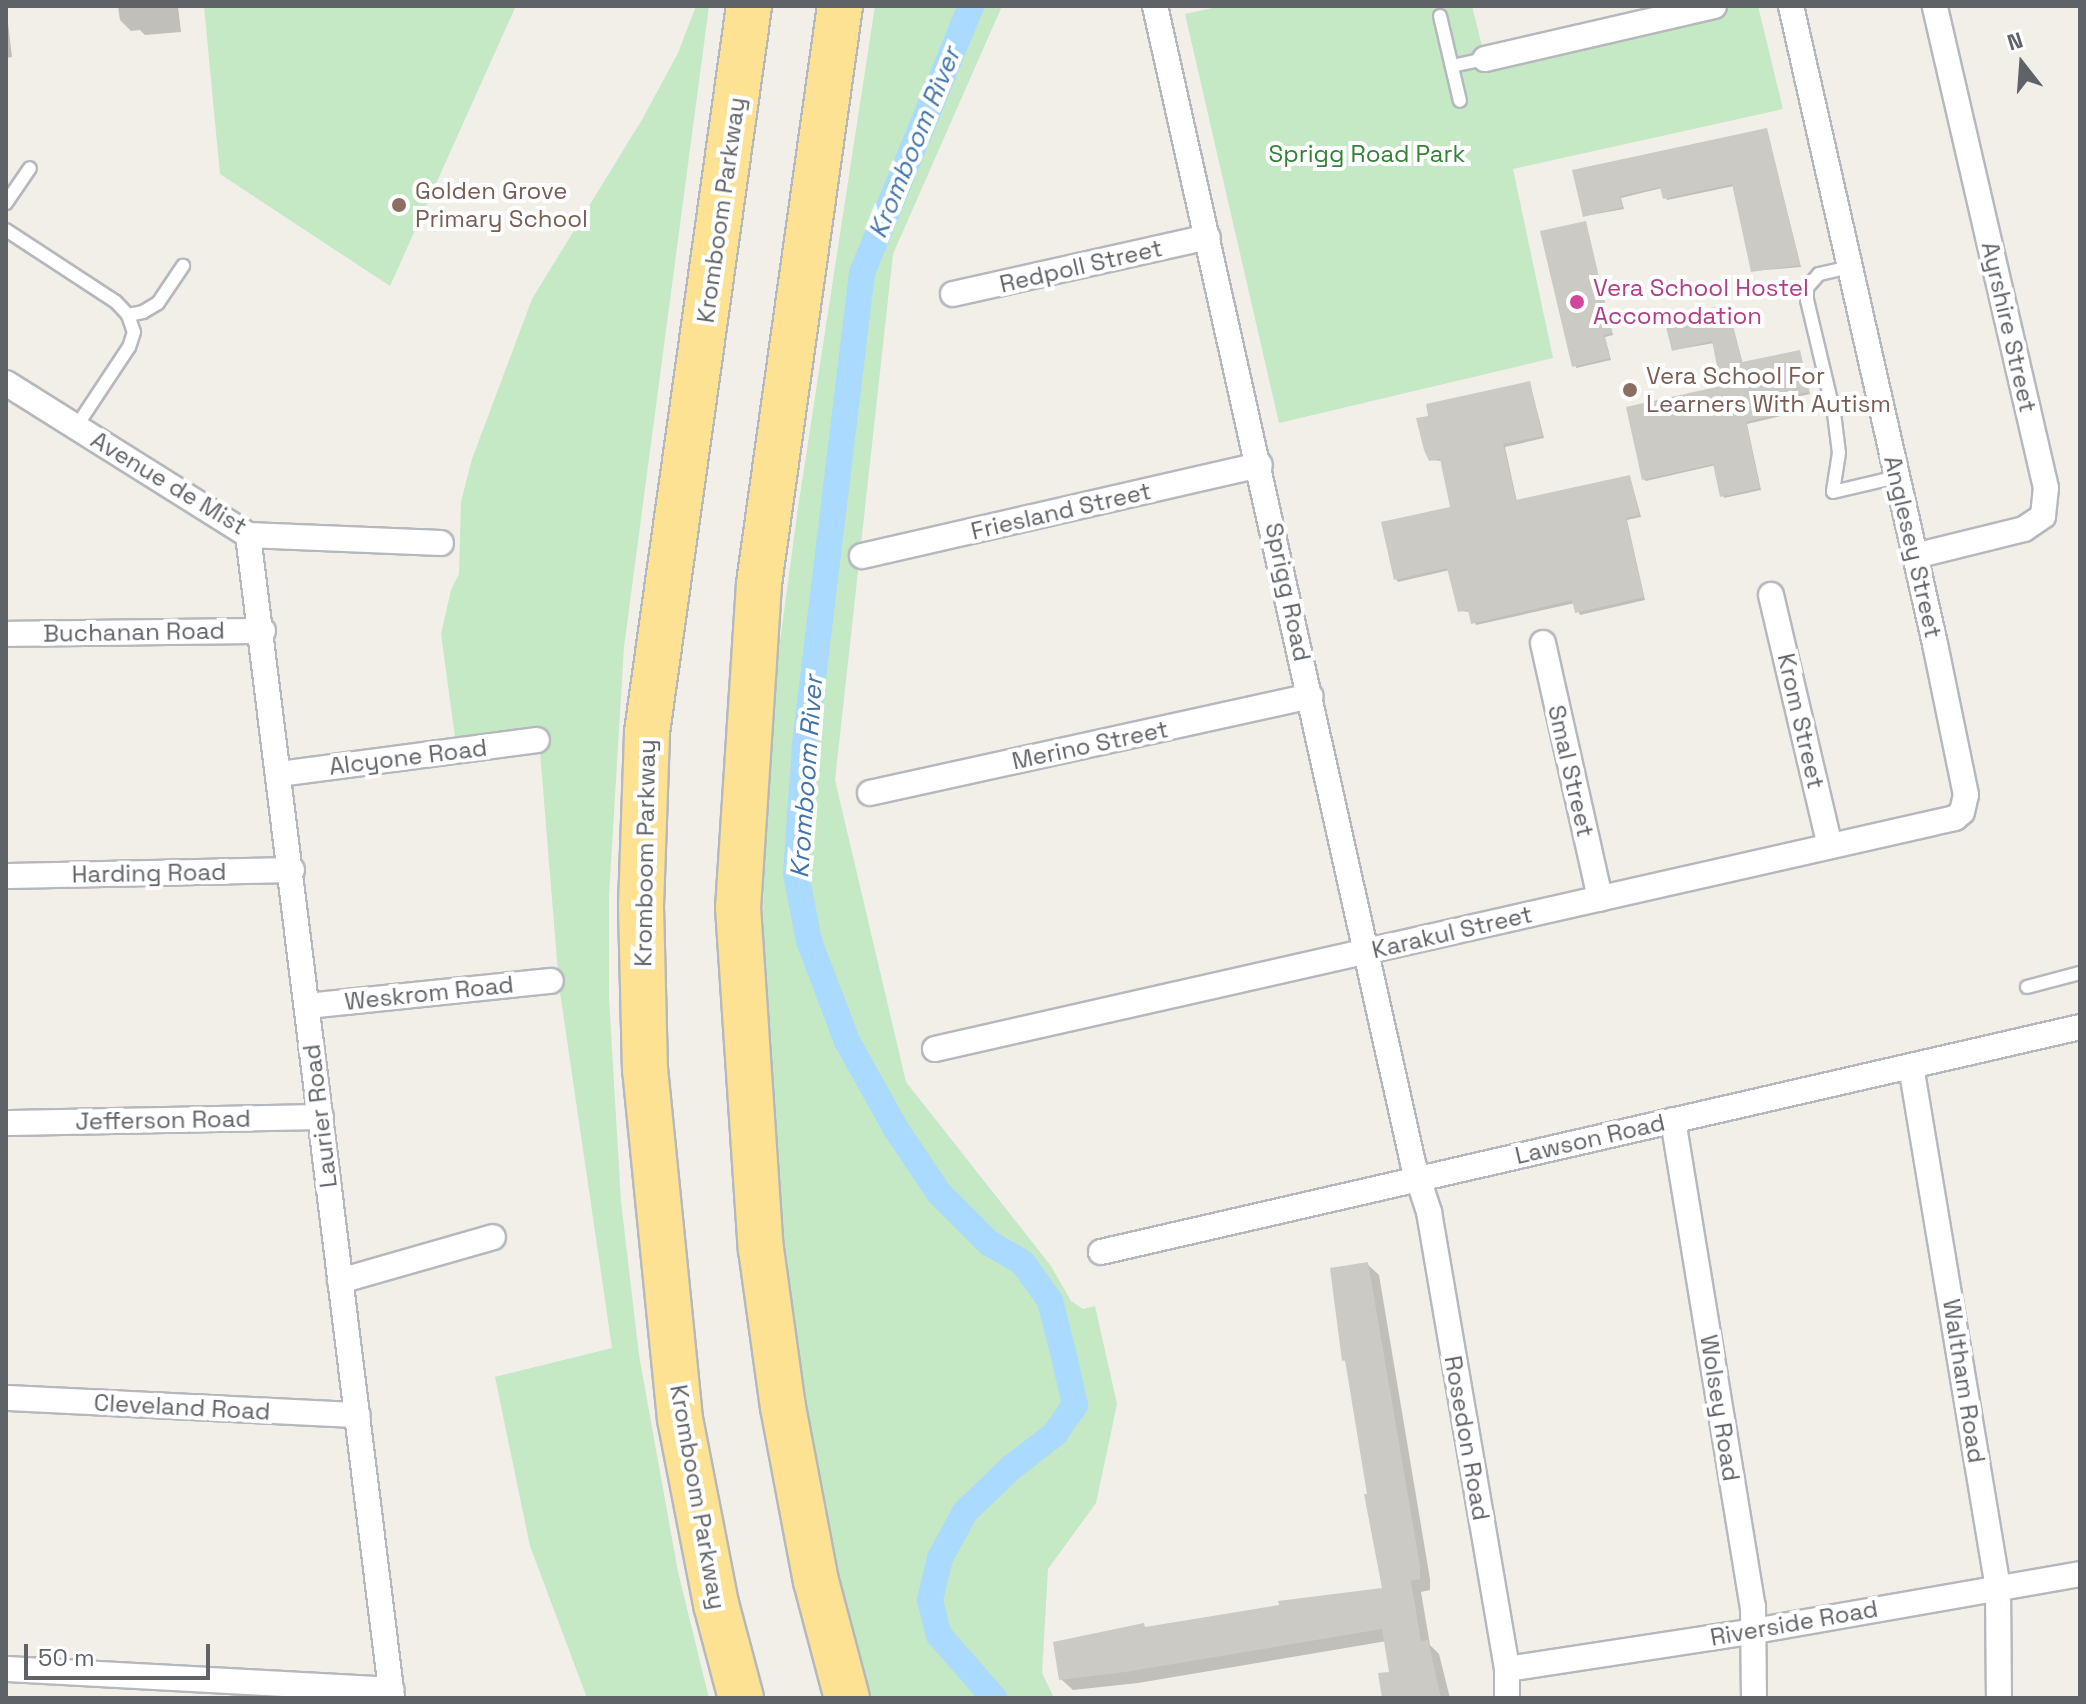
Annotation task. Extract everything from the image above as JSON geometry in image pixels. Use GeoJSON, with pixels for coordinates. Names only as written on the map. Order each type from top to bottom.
{"type":"FeatureCollection","features":[{"type":"Feature","properties":{"kind":"highway","name":"Kromboom Parkway"},"geometry":{"type":"LineString","coordinates":[[741,1698],[716,1604],[680,1419],[645,1070],[641,906],[647,732],[749,6]]}},
{"type":"Feature","properties":{"kind":"highway"},"geometry":{"type":"LineString","coordinates":[[840,6],[759,584],[738,907],[761,1249],[778,1375],[816,1581],[847,1698]]}},
{"type":"Feature","properties":{"kind":"street","name":"Sprigg Road"},"geometry":{"type":"LineString","coordinates":[[1155,6],[1418,1179]]}},
{"type":"Feature","properties":{"kind":"street"},"geometry":{"type":"LineString","coordinates":[[1485,59],[1714,6]]}},
{"type":"Feature","properties":{"kind":"street","name":"Anglesey Street"},"geometry":{"type":"LineString","coordinates":[[1791,6],[1915,556],[1966,795],[1964,808]]}},
{"type":"Feature","properties":{"kind":"street","name":"Ayrshire Street"},"geometry":{"type":"LineString","coordinates":[[1915,556],[2024,529],[2043,516],[2046,488],[1935,6]]}},
{"type":"Feature","properties":{"kind":"street","name":"Redpoll Street"},"geometry":{"type":"LineString","coordinates":[[953,294],[1208,237]]}},
{"type":"Feature","properties":{"kind":"street","name":"Avenue de Mist"},"geometry":{"type":"LineString","coordinates":[[6,383],[248,535],[441,543]]}},
{"type":"Feature","properties":{"kind":"street","name":"Friesland Street"},"geometry":{"type":"LineString","coordinates":[[862,556],[1260,465]]}},
{"type":"Feature","properties":{"kind":"street","name":"Laurier Road"},"geometry":{"type":"LineString","coordinates":[[248,535],[263,631],[391,1694]]}},
{"type":"Feature","properties":{"kind":"street","name":"Krom Street"},"geometry":{"type":"LineString","coordinates":[[1771,595],[1830,846]]}},
{"type":"Feature","properties":{"kind":"street","name":"Buchanan Road"},"geometry":{"type":"LineString","coordinates":[[6,634],[263,631]]}},
{"type":"Feature","properties":{"kind":"street","name":"Smal Street"},"geometry":{"type":"LineString","coordinates":[[1543,643],[1600,899]]}},
{"type":"Feature","properties":{"kind":"street","name":"Merino Street"},"geometry":{"type":"LineString","coordinates":[[870,793],[1310,696]]}},
{"type":"Feature","properties":{"kind":"street","name":"Alcyone Road"},"geometry":{"type":"LineString","coordinates":[[279,774],[537,740]]}},
{"type":"Feature","properties":{"kind":"street","name":"Karakul Street"},"geometry":{"type":"LineString","coordinates":[[935,1049],[1955,818],[1964,808]]}},
{"type":"Feature","properties":{"kind":"street","name":"Harding Road"},"geometry":{"type":"LineString","coordinates":[[6,876],[292,870]]}},
{"type":"Feature","properties":{"kind":"street","name":"Weskrom Road"},"geometry":{"type":"LineString","coordinates":[[307,1006],[551,981]]}},
{"type":"Feature","properties":{"kind":"street","name":"Lawson Road"},"geometry":{"type":"LineString","coordinates":[[1101,1252],[2080,1027]]}},
{"type":"Feature","properties":{"kind":"street","name":"Waltham Road"},"geometry":{"type":"LineString","coordinates":[[1911,1066],[1998,1588],[1999,1698]]}},
{"type":"Feature","properties":{"kind":"street","name":"Jefferson Road"},"geometry":{"type":"LineString","coordinates":[[6,1123],[321,1117]]}},
{"type":"Feature","properties":{"kind":"street","name":"Wolsey Road"},"geometry":{"type":"LineString","coordinates":[[1673,1120],[1754,1631],[1754,1698]]}},
{"type":"Feature","properties":{"kind":"street","name":"Rosedon Road"},"geometry":{"type":"LineString","coordinates":[[1418,1179],[1429,1212],[1507,1669],[1507,1698]]}},
{"type":"Feature","properties":{"kind":"street"},"geometry":{"type":"LineString","coordinates":[[340,1281],[493,1237]]}},
{"type":"Feature","properties":{"kind":"street","name":"Cleveland Road"},"geometry":{"type":"LineString","coordinates":[[6,1398],[358,1415]]}},
{"type":"Feature","properties":{"kind":"street","name":"Riverside Road"},"geometry":{"type":"LineString","coordinates":[[1507,1669],[1754,1631],[2080,1574]]}},
{"type":"Feature","properties":{"kind":"street"},"geometry":{"type":"LineString","coordinates":[[6,1669],[391,1694]]}},
{"type":"Feature","properties":{"kind":"lane"},"geometry":{"type":"LineString","coordinates":[[1440,16],[1460,101]]}},
{"type":"Feature","properties":{"kind":"lane"},"geometry":{"type":"LineString","coordinates":[[1452,66],[1485,59]]}},
{"type":"Feature","properties":{"kind":"lane"},"geometry":{"type":"LineString","coordinates":[[6,203],[30,168]]}},
{"type":"Feature","properties":{"kind":"lane"},"geometry":{"type":"LineString","coordinates":[[6,230],[116,302],[128,315],[134,332],[129,347],[76,427]]}},
{"type":"Feature","properties":{"kind":"lane"},"geometry":{"type":"LineString","coordinates":[[128,315],[143,312],[158,303],[183,266]]}},
{"type":"Feature","properties":{"kind":"lane"},"geometry":{"type":"LineString","coordinates":[[1850,267],[1819,274],[1807,288],[1837,440],[1838,472],[1833,492],[1897,477]]}},
{"type":"Feature","properties":{"kind":"lane"},"geometry":{"type":"LineString","coordinates":[[2027,987],[2080,973]]}},
{"type":"Feature","properties":{"kind":"green space"},"geometry":{"type":"Polygon","coordinates":[[[204,6],[515,8],[390,286],[220,174],[204,6]]]}},
{"type":"Feature","properties":{"kind":"green space"},"geometry":{"type":"Polygon","coordinates":[[[696,6],[709,6],[624,647],[609,896],[609,998],[621,1202],[639,1355],[678,1572],[709,1698],[587,1698],[530,1546],[495,1377],[612,1348],[559,985],[538,727],[455,737],[441,634],[451,590],[459,574],[461,502],[472,459],[532,299],[643,118],[678,53],[696,6]]]}},
{"type":"Feature","properties":{"kind":"green space"},"geometry":{"type":"Polygon","coordinates":[[[875,6],[1002,6],[893,254],[835,780],[906,1082],[1051,1266],[1071,1301],[1083,1309],[1095,1306],[1117,1404],[1096,1503],[1048,1569],[1042,1673],[1054,1698],[866,1698],[832,1562],[786,1308],[762,962],[766,780],[774,686],[798,508],[875,6]]]}},
{"type":"Feature","properties":{"kind":"green space","name":"Sprigg Road Park"},"geometry":{"type":"Polygon","coordinates":[[[1222,6],[1472,6],[1485,58],[1714,6],[1758,6],[1783,109],[1513,169],[1553,358],[1279,423],[1185,14],[1222,6]]]}},
{"type":"Feature","properties":{"kind":"building"},"geometry":{"type":"Polygon","coordinates":[[[1767,128],[1800,265],[1751,272],[1732,184],[1663,199],[1660,187],[1620,196],[1623,207],[1583,217],[1572,170],[1767,128]]]}},
{"type":"Feature","properties":{"kind":"building"},"geometry":{"type":"Polygon","coordinates":[[[1586,221],[1612,333],[1604,335],[1610,358],[1572,367],[1540,231],[1586,221]]]}},
{"type":"Feature","properties":{"kind":"building"},"geometry":{"type":"Polygon","coordinates":[[[1728,304],[1742,362],[1800,350],[1809,392],[1776,399],[1780,414],[1746,422],[1760,488],[1720,497],[1713,464],[1642,480],[1626,407],[1721,386],[1712,341],[1672,351],[1664,319],[1728,304]]]}},
{"type":"Feature","properties":{"kind":"building"},"geometry":{"type":"Polygon","coordinates":[[[1530,381],[1542,436],[1503,444],[1516,500],[1630,475],[1639,515],[1626,518],[1644,597],[1575,613],[1572,600],[1471,624],[1468,610],[1458,612],[1447,568],[1394,580],[1381,522],[1450,507],[1440,459],[1429,461],[1416,418],[1428,416],[1426,404],[1530,381]]]}},
{"type":"Feature","properties":{"kind":"building"},"geometry":{"type":"Polygon","coordinates":[[[1368,1262],[1420,1566],[1420,1579],[1411,1581],[1421,1641],[1428,1640],[1441,1698],[1382,1698],[1378,1673],[1389,1672],[1382,1629],[1059,1680],[1053,1642],[1144,1623],[1145,1627],[1279,1605],[1278,1601],[1382,1588],[1364,1494],[1367,1494],[1345,1360],[1342,1361],[1330,1268],[1368,1262]]]}},
{"type":"Feature","properties":{"kind":"waterway","name":"Kromboom River"},"geometry":{"type":"LineString","coordinates":[[971,6],[862,273],[805,745],[796,874],[809,941],[847,1041],[896,1129],[939,1193],[989,1243],[1023,1263],[1050,1301],[1063,1352],[1075,1405],[1055,1434],[1012,1467],[965,1512],[940,1558],[930,1600],[939,1635],[994,1698]]}},
{"type":"Feature","properties":{"kind":"place","name":"Golden Grove Primary School"},"geometry":{"type":"Point","coordinates":[399,205]}},
{"type":"Feature","properties":{"kind":"place","name":"Vera School Hostel Accomodation"},"geometry":{"type":"Point","coordinates":[1577,302]}},
{"type":"Feature","properties":{"kind":"place","name":"Vera School For Learners With Autism"},"geometry":{"type":"Point","coordinates":[1630,390]}}]}
